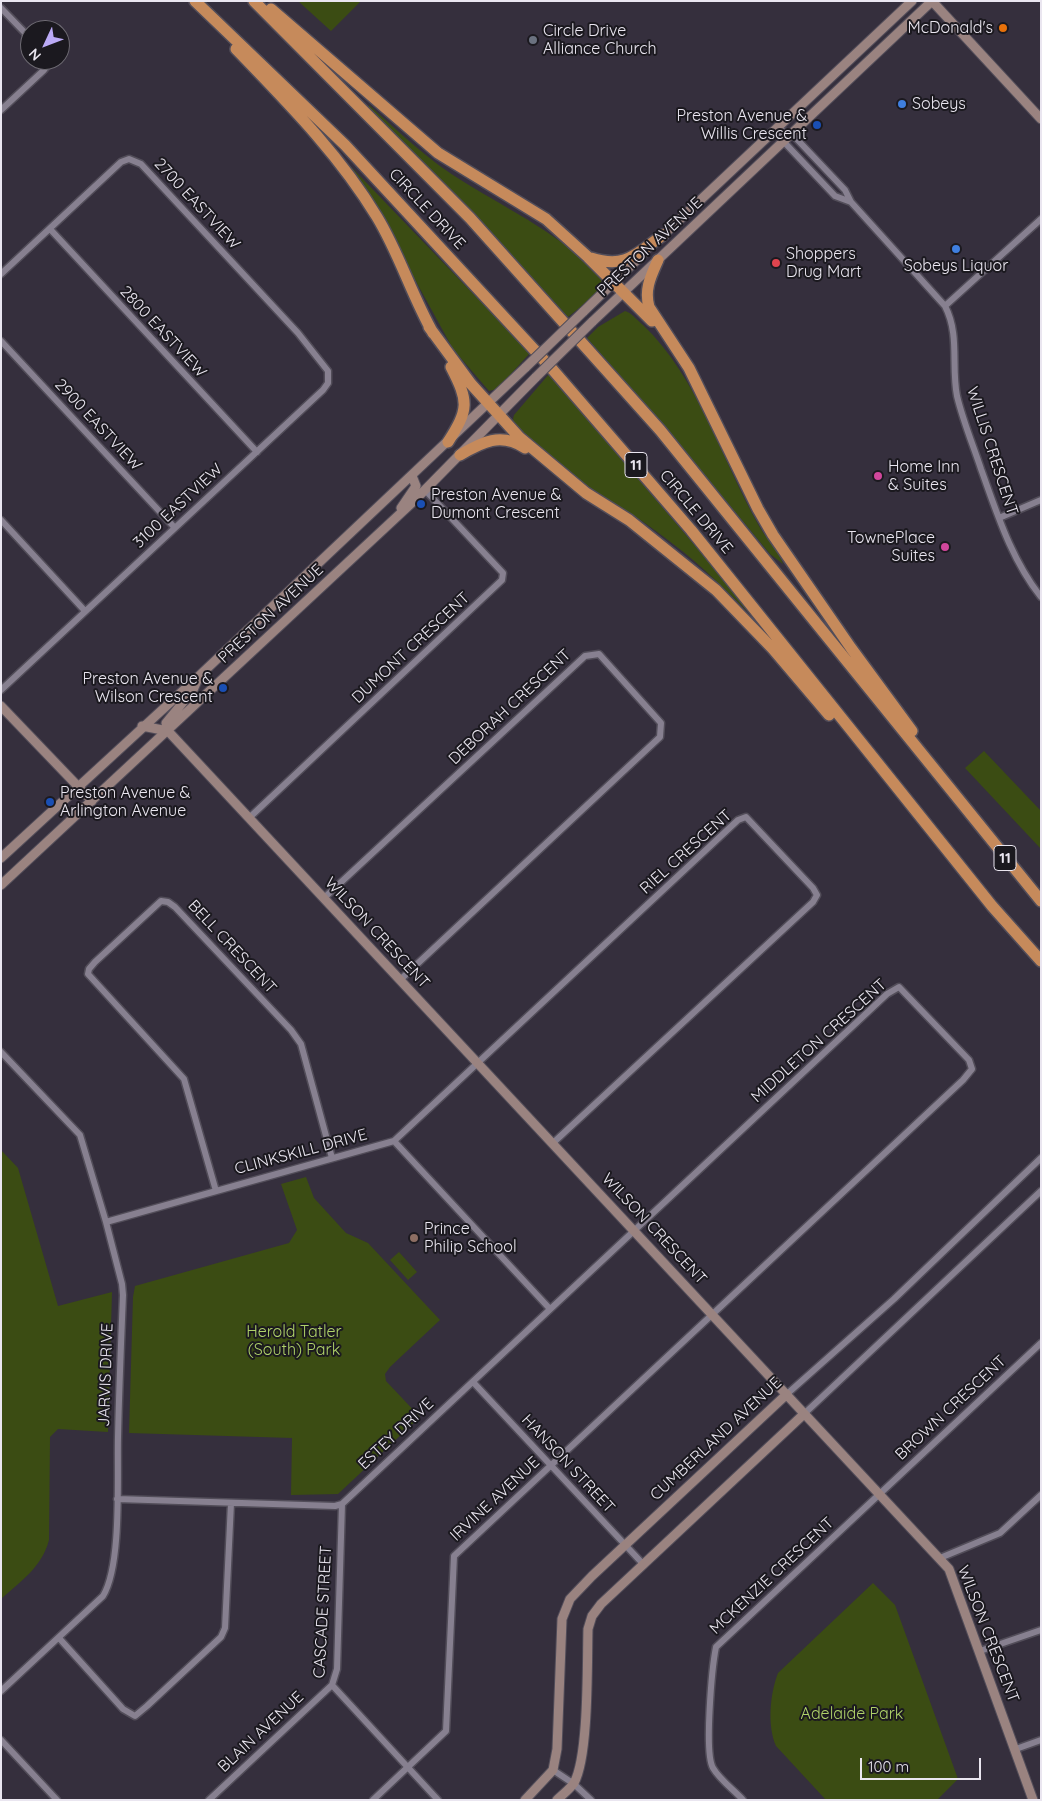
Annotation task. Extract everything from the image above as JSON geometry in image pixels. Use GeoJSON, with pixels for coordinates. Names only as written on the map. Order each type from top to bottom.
{"type":"FeatureCollection","features":[{"type":"Feature","properties":{"kind":"highway"},"geometry":{"type":"LineString","coordinates":[[194,1],[208,21],[328,146],[378,218],[429,327],[462,388],[465,404],[463,419],[448,442]]}},
{"type":"Feature","properties":{"kind":"highway","name":"CIRCLE DRIVE"},"geometry":{"type":"LineString","coordinates":[[194,1],[345,145],[553,370],[691,530],[992,906],[1041,961]]}},
{"type":"Feature","properties":{"kind":"highway","name":"CIRCLE DRIVE"},"geometry":{"type":"LineString","coordinates":[[254,1],[470,218],[660,430],[1041,901]]}},
{"type":"Feature","properties":{"kind":"highway"},"geometry":{"type":"LineString","coordinates":[[262,1],[438,153],[546,219],[588,256],[674,344]]}},
{"type":"Feature","properties":{"kind":"highway"},"geometry":{"type":"LineString","coordinates":[[588,256],[606,262],[617,263],[640,251],[663,235]]}},
{"type":"Feature","properties":{"kind":"highway"},"geometry":{"type":"LineString","coordinates":[[658,260],[648,285],[646,297],[649,307],[689,368],[758,509],[806,584],[970,814]]}},
{"type":"Feature","properties":{"kind":"highway"},"geometry":{"type":"LineString","coordinates":[[429,327],[456,365],[488,403],[546,461]]}},
{"type":"Feature","properties":{"kind":"highway"},"geometry":{"type":"LineString","coordinates":[[460,455],[482,442],[504,439],[517,442],[546,461],[586,493],[629,520],[716,590],[772,649],[944,845]]}},
{"type":"Feature","properties":{"kind":"main road","name":"PRESTON AVENUE"},"geometry":{"type":"LineString","coordinates":[[1,858],[412,476],[663,235],[912,1]]}},
{"type":"Feature","properties":{"kind":"main road","name":"PRESTON AVENUE"},"geometry":{"type":"LineString","coordinates":[[1,885],[425,490],[498,414],[592,322],[932,1]]}},
{"type":"Feature","properties":{"kind":"main road"},"geometry":{"type":"LineString","coordinates":[[932,1],[1041,119]]}},
{"type":"Feature","properties":{"kind":"main road","name":"PRESTON AVENUE"},"geometry":{"type":"LineString","coordinates":[[394,519],[416,486],[412,476]]}},
{"type":"Feature","properties":{"kind":"main road","name":"PRESTON AVENUE"},"geometry":{"type":"LineString","coordinates":[[168,731],[166,723],[193,690],[199,676]]}},
{"type":"Feature","properties":{"kind":"main road"},"geometry":{"type":"LineString","coordinates":[[1,706],[92,801]]}},
{"type":"Feature","properties":{"kind":"main road"},"geometry":{"type":"LineString","coordinates":[[142,726],[168,731]]}},
{"type":"Feature","properties":{"kind":"main road","name":"WILSON CRESCENT"},"geometry":{"type":"LineString","coordinates":[[168,731],[940,1558],[952,1573],[1034,1800]]}},
{"type":"Feature","properties":{"kind":"main road","name":"CUMBERLAND AVENUE"},"geometry":{"type":"LineString","coordinates":[[552,1770],[557,1749],[562,1619],[570,1599],[786,1394]]}},
{"type":"Feature","properties":{"kind":"main road"},"geometry":{"type":"LineString","coordinates":[[557,1800],[574,1784],[580,1760],[585,1725],[588,1629],[592,1616],[601,1604],[804,1414]]}},
{"type":"Feature","properties":{"kind":"main road"},"geometry":{"type":"LineString","coordinates":[[525,1800],[552,1770]]}},
{"type":"Feature","properties":{"kind":"street"},"geometry":{"type":"LineString","coordinates":[[1,8],[20,28]]}},
{"type":"Feature","properties":{"kind":"street"},"geometry":{"type":"LineString","coordinates":[[1,110],[44,70]]}},
{"type":"Feature","properties":{"kind":"street","name":"WILLIS CRESCENT"},"geometry":{"type":"LineString","coordinates":[[776,128],[792,134],[845,190],[850,202],[945,306],[950,315],[955,339],[958,396],[999,518],[1028,581],[1041,597]]}},
{"type":"Feature","properties":{"kind":"street","name":"WILLIS CRESCENT"},"geometry":{"type":"LineString","coordinates":[[776,128],[784,142],[835,196],[850,202]]}},
{"type":"Feature","properties":{"kind":"street","name":"2700 EASTVIEW"},"geometry":{"type":"LineString","coordinates":[[2,271],[50,230],[121,162],[129,159],[140,164],[298,332]]}},
{"type":"Feature","properties":{"kind":"street"},"geometry":{"type":"LineString","coordinates":[[945,306],[1041,219]]}},
{"type":"Feature","properties":{"kind":"street","name":"2800 EASTVIEW"},"geometry":{"type":"LineString","coordinates":[[50,230],[256,452]]}},
{"type":"Feature","properties":{"kind":"street","name":"3100 EASTVIEW"},"geometry":{"type":"LineString","coordinates":[[1,690],[328,383],[328,371],[298,332]]}},
{"type":"Feature","properties":{"kind":"street","name":"2900 EASTVIEW"},"geometry":{"type":"LineString","coordinates":[[1,341],[175,528]]}},
{"type":"Feature","properties":{"kind":"street","name":"DUMONT CRESCENT"},"geometry":{"type":"LineString","coordinates":[[249,818],[502,580],[503,573],[425,490]]}},
{"type":"Feature","properties":{"kind":"street"},"geometry":{"type":"LineString","coordinates":[[999,518],[1041,500]]}},
{"type":"Feature","properties":{"kind":"street"},"geometry":{"type":"LineString","coordinates":[[1,520],[85,611]]}},
{"type":"Feature","properties":{"kind":"street","name":"DEBORAH CRESCENT"},"geometry":{"type":"LineString","coordinates":[[324,898],[585,656],[599,654],[661,723],[660,737],[400,980]]}},
{"type":"Feature","properties":{"kind":"street","name":"RIEL CRESCENT"},"geometry":{"type":"LineString","coordinates":[[477,1063],[738,820],[746,817],[813,888],[817,895],[813,902],[553,1143]]}},
{"type":"Feature","properties":{"kind":"street","name":"BELL CRESCENT"},"geometry":{"type":"LineString","coordinates":[[216,1191],[184,1079],[88,974],[94,962],[161,902],[168,902],[176,907],[291,1030],[301,1044],[332,1158]]}},
{"type":"Feature","properties":{"kind":"street","name":"MIDDLETON CRESCENT"},"geometry":{"type":"LineString","coordinates":[[634,1230],[887,994],[900,987],[908,993],[969,1060],[972,1069],[963,1080],[713,1314]]}},
{"type":"Feature","properties":{"kind":"street","name":"JARVIS DRIVE"},"geometry":{"type":"LineString","coordinates":[[1,1052],[80,1135],[122,1284],[117,1500],[113,1569],[110,1584],[103,1596],[1,1691]]}},
{"type":"Feature","properties":{"kind":"street","name":"CLINKSKILL DRIVE"},"geometry":{"type":"LineString","coordinates":[[106,1222],[394,1141],[477,1063]]}},
{"type":"Feature","properties":{"kind":"street"},"geometry":{"type":"LineString","coordinates":[[394,1141],[550,1309]]}},
{"type":"Feature","properties":{"kind":"street","name":"CUMBERLAND AVENUE"},"geometry":{"type":"LineString","coordinates":[[786,1394],[914,1280],[1041,1158]]}},
{"type":"Feature","properties":{"kind":"street"},"geometry":{"type":"LineString","coordinates":[[804,1414],[1041,1192]]}},
{"type":"Feature","properties":{"kind":"street","name":"ESTEY DRIVE"},"geometry":{"type":"LineString","coordinates":[[342,1504],[634,1230]]}},
{"type":"Feature","properties":{"kind":"street","name":"IRVINE AVENUE"},"geometry":{"type":"LineString","coordinates":[[372,1800],[446,1731],[454,1556],[713,1314]]}},
{"type":"Feature","properties":{"kind":"street","name":"BROWN CRESCENT"},"geometry":{"type":"LineString","coordinates":[[879,1493],[1041,1343]]}},
{"type":"Feature","properties":{"kind":"street","name":"HANSON STREET"},"geometry":{"type":"LineString","coordinates":[[473,1382],[644,1565]]}},
{"type":"Feature","properties":{"kind":"street","name":"MCKENZIE CRESCENT"},"geometry":{"type":"LineString","coordinates":[[743,1800],[712,1768],[710,1752],[712,1665],[716,1647],[879,1493]]}},
{"type":"Feature","properties":{"kind":"street"},"geometry":{"type":"LineString","coordinates":[[940,1558],[1000,1533],[1041,1495]]}},
{"type":"Feature","properties":{"kind":"street"},"geometry":{"type":"LineString","coordinates":[[117,1500],[335,1506],[342,1504]]}},
{"type":"Feature","properties":{"kind":"street"},"geometry":{"type":"LineString","coordinates":[[59,1638],[124,1709],[134,1716],[147,1706],[221,1637],[225,1628],[231,1503]]}},
{"type":"Feature","properties":{"kind":"street","name":"CASCADE STREET"},"geometry":{"type":"LineString","coordinates":[[342,1504],[337,1669],[332,1685],[438,1800]]}},
{"type":"Feature","properties":{"kind":"street"},"geometry":{"type":"LineString","coordinates":[[980,1651],[1041,1630]]}},
{"type":"Feature","properties":{"kind":"street","name":"BLAIN AVENUE"},"geometry":{"type":"LineString","coordinates":[[209,1800],[332,1685]]}},
{"type":"Feature","properties":{"kind":"street"},"geometry":{"type":"LineString","coordinates":[[1,1740],[57,1800]]}},
{"type":"Feature","properties":{"kind":"street"},"geometry":{"type":"LineString","coordinates":[[1016,1749],[1041,1740]]}},
{"type":"Feature","properties":{"kind":"street"},"geometry":{"type":"LineString","coordinates":[[552,1770],[574,1784],[591,1800]]}},
{"type":"Feature","properties":{"kind":"green space"},"geometry":{"type":"Polygon","coordinates":[[[298,1],[361,1],[331,31],[298,1]]]}},
{"type":"Feature","properties":{"kind":"green space"},"geometry":{"type":"Polygon","coordinates":[[[369,105],[415,146],[451,174],[536,225],[570,249],[601,278],[602,288],[599,292],[568,317],[451,190],[369,109],[369,105]]]}},
{"type":"Feature","properties":{"kind":"green space"},"geometry":{"type":"Polygon","coordinates":[[[334,149],[530,353],[497,389],[489,391],[453,349],[379,214],[334,149]]]}},
{"type":"Feature","properties":{"kind":"green space"},"geometry":{"type":"Polygon","coordinates":[[[625,311],[643,325],[679,369],[708,421],[759,526],[779,554],[783,564],[770,554],[659,420],[587,338],[598,327],[625,311]]]}},
{"type":"Feature","properties":{"kind":"green space"},"geometry":{"type":"Polygon","coordinates":[[[549,374],[754,615],[749,613],[683,552],[643,522],[547,457],[519,430],[513,419],[514,415],[549,374]]]}},
{"type":"Feature","properties":{"kind":"green space"},"geometry":{"type":"Polygon","coordinates":[[[984,751],[1041,811],[1041,849],[965,768],[984,751]]]}},
{"type":"Feature","properties":{"kind":"green space"},"geometry":{"type":"Polygon","coordinates":[[[1,1150],[18,1168],[58,1306],[112,1292],[108,1432],[58,1429],[50,1437],[49,1540],[46,1550],[36,1566],[1,1599],[1,1150]]]}},
{"type":"Feature","properties":{"kind":"green space","name":"Herold Tatler (South) Park"},"geometry":{"type":"Polygon","coordinates":[[[306,1177],[314,1198],[346,1233],[368,1243],[440,1320],[385,1374],[386,1381],[420,1417],[338,1494],[291,1495],[292,1438],[129,1433],[133,1297],[135,1286],[289,1243],[297,1230],[281,1184],[306,1177]]]}},
{"type":"Feature","properties":{"kind":"green space"},"geometry":{"type":"Polygon","coordinates":[[[399,1252],[417,1272],[408,1280],[390,1260],[399,1252]]]}},
{"type":"Feature","properties":{"kind":"green space","name":"Adelaide Park"},"geometry":{"type":"Polygon","coordinates":[[[873,1583],[895,1605],[958,1779],[937,1800],[826,1800],[776,1746],[773,1738],[771,1710],[773,1690],[778,1673],[873,1583]]]}},
{"type":"Feature","properties":{"kind":"place","name":"McDonald's"},"geometry":{"type":"Point","coordinates":[1003,28]}},
{"type":"Feature","properties":{"kind":"place","name":"Circle Drive Alliance Church"},"geometry":{"type":"Point","coordinates":[533,40]}},
{"type":"Feature","properties":{"kind":"place","name":"Sobeys"},"geometry":{"type":"Point","coordinates":[902,104]}},
{"type":"Feature","properties":{"kind":"place","name":"Preston Avenue & Willis Crescent"},"geometry":{"type":"Point","coordinates":[817,125]}},
{"type":"Feature","properties":{"kind":"place","name":"Sobeys Liquor"},"geometry":{"type":"Point","coordinates":[956,249]}},
{"type":"Feature","properties":{"kind":"place","name":"Shoppers Drug Mart"},"geometry":{"type":"Point","coordinates":[776,263]}},
{"type":"Feature","properties":{"kind":"place","name":"Home Inn & Suites"},"geometry":{"type":"Point","coordinates":[878,476]}},
{"type":"Feature","properties":{"kind":"place","name":"Preston Avenue & Dumont Crescent"},"geometry":{"type":"Point","coordinates":[421,504]}},
{"type":"Feature","properties":{"kind":"place","name":"TownePlace Suites"},"geometry":{"type":"Point","coordinates":[945,547]}},
{"type":"Feature","properties":{"kind":"place","name":"Preston Avenue & Wilson Crescent"},"geometry":{"type":"Point","coordinates":[223,688]}},
{"type":"Feature","properties":{"kind":"place","name":"Preston Avenue & Arlington Avenue"},"geometry":{"type":"Point","coordinates":[50,802]}},
{"type":"Feature","properties":{"kind":"place","name":"Prince Philip School"},"geometry":{"type":"Point","coordinates":[414,1238]}}]}
